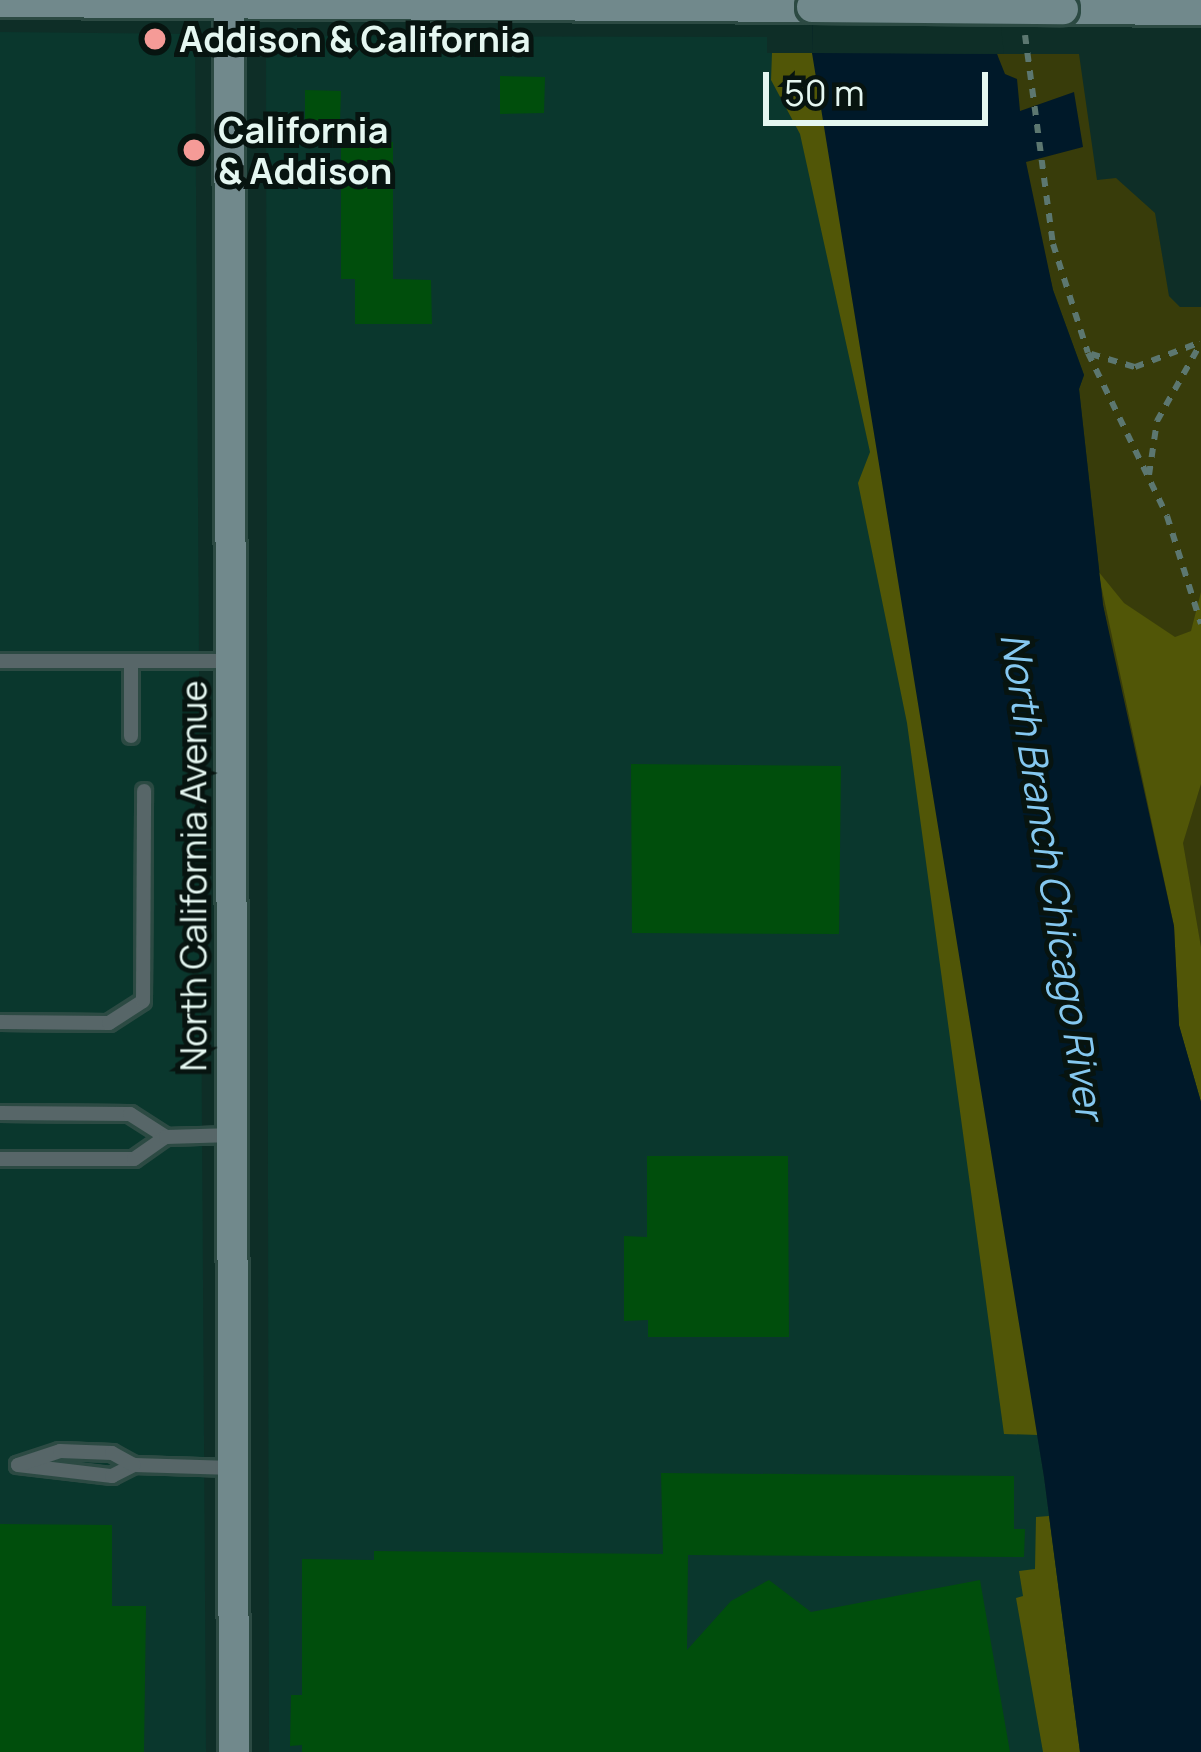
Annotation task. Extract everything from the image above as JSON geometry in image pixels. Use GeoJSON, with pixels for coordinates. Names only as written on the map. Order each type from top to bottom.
{"type":"FeatureCollection","features":[{"type":"Feature","properties":{"kind":"street"},"geometry":{"type":"LineString","coordinates":[[0,2],[1201,10]]}},
{"type":"Feature","properties":{"kind":"street","name":"North California Avenue"},"geometry":{"type":"LineString","coordinates":[[229,2],[234,1752]]}},
{"type":"Feature","properties":{"kind":"lane"},"geometry":{"type":"LineString","coordinates":[[0,661],[232,661]]}},
{"type":"Feature","properties":{"kind":"lane"},"geometry":{"type":"LineString","coordinates":[[131,661],[131,736]]}},
{"type":"Feature","properties":{"kind":"lane"},"geometry":{"type":"LineString","coordinates":[[0,1022],[109,1024],[143,1001],[144,791]]}},
{"type":"Feature","properties":{"kind":"lane"},"geometry":{"type":"LineString","coordinates":[[0,1113],[130,1114],[166,1137]]}},
{"type":"Feature","properties":{"kind":"lane"},"geometry":{"type":"LineString","coordinates":[[0,1159],[134,1159],[166,1137],[233,1135]]}},
{"type":"Feature","properties":{"kind":"lane"},"geometry":{"type":"LineString","coordinates":[[134,1465],[112,1476],[18,1465],[60,1451],[112,1453],[134,1465],[233,1468]]}},
{"type":"Feature","properties":{"kind":"path"},"geometry":{"type":"LineString","coordinates":[[1024,18],[1036,159],[1088,353],[1149,478],[1201,624]]}},
{"type":"Feature","properties":{"kind":"path"},"geometry":{"type":"LineString","coordinates":[[1088,353],[1135,367],[1201,343]]}},
{"type":"Feature","properties":{"kind":"path"},"geometry":{"type":"LineString","coordinates":[[1149,478],[1157,421],[1201,343]]}},
{"type":"Feature","properties":{"kind":"shaded area"},"geometry":{"type":"Polygon","coordinates":[[[0,32],[195,34],[206,1752],[0,1752],[0,32]]]}},
{"type":"Feature","properties":{"kind":"shaded area"},"geometry":{"type":"Polygon","coordinates":[[[275,36],[767,37],[767,53],[812,53],[820,68],[1044,1477],[1080,1752],[269,1752],[266,45],[275,36]]]}},
{"type":"Feature","properties":{"kind":"shaded area"},"geometry":{"type":"Polygon","coordinates":[[[772,53],[812,53],[820,68],[1038,1435],[1004,1434],[907,723],[858,483],[870,452],[800,134],[771,80],[772,53]]]}},
{"type":"Feature","properties":{"kind":"shaded area"},"geometry":{"type":"Polygon","coordinates":[[[997,54],[1079,54],[1097,180],[1116,178],[1155,213],[1169,296],[1180,307],[1201,307],[1201,1102],[1103,605],[1079,389],[1084,375],[1053,290],[997,54]]]}},
{"type":"Feature","properties":{"kind":"shaded area"},"geometry":{"type":"Polygon","coordinates":[[[1098,571],[1124,603],[1175,637],[1191,631],[1201,592],[1201,784],[1183,843],[1201,947],[1201,1102],[1179,1026],[1174,926],[1098,571]]]}},
{"type":"Feature","properties":{"kind":"shaded area"},"geometry":{"type":"Polygon","coordinates":[[[1049,1516],[1080,1752],[1043,1752],[1016,1598],[1023,1596],[1019,1571],[1035,1569],[1036,1517],[1049,1516]]]}},
{"type":"Feature","properties":{"kind":"water","name":"North Branch Chicago River"},"geometry":{"type":"Polygon","coordinates":[[[813,0],[884,53],[997,54],[1005,74],[1017,79],[1020,111],[1074,92],[1083,147],[1026,162],[1053,290],[1084,375],[1079,389],[1103,605],[1174,926],[1179,1025],[1201,1102],[1201,1752],[1080,1752],[1044,1477],[812,53],[813,0]]]}},
{"type":"Feature","properties":{"kind":"pier"},"geometry":{"type":"Polygon","coordinates":[[[813,0],[998,0],[1004,54],[812,53],[813,0]]]}},
{"type":"Feature","properties":{"kind":"building"},"geometry":{"type":"Polygon","coordinates":[[[500,76],[545,77],[544,113],[500,114],[500,76]]]}},
{"type":"Feature","properties":{"kind":"building"},"geometry":{"type":"Polygon","coordinates":[[[305,90],[341,91],[340,120],[305,121],[305,90]]]}},
{"type":"Feature","properties":{"kind":"building"},"geometry":{"type":"Polygon","coordinates":[[[341,142],[393,142],[393,279],[431,280],[432,324],[355,324],[355,279],[341,279],[341,142]]]}},
{"type":"Feature","properties":{"kind":"building"},"geometry":{"type":"Polygon","coordinates":[[[631,764],[841,766],[839,934],[632,933],[631,764]]]}},
{"type":"Feature","properties":{"kind":"building"},"geometry":{"type":"Polygon","coordinates":[[[647,1156],[788,1156],[789,1337],[648,1337],[648,1320],[624,1321],[624,1236],[647,1237],[647,1156]]]}},
{"type":"Feature","properties":{"kind":"building"},"geometry":{"type":"Polygon","coordinates":[[[661,1473],[1014,1476],[1014,1529],[1025,1529],[1024,1557],[688,1555],[687,1650],[731,1601],[769,1580],[811,1612],[980,1580],[1010,1752],[302,1752],[302,1745],[290,1746],[291,1695],[302,1695],[302,1559],[374,1560],[374,1551],[663,1554],[661,1473]]]}},
{"type":"Feature","properties":{"kind":"building"},"geometry":{"type":"Polygon","coordinates":[[[0,1524],[112,1525],[112,1606],[146,1606],[144,1752],[0,1752],[0,1524]]]}},
{"type":"Feature","properties":{"kind":"place","name":"Addison & California"},"geometry":{"type":"Point","coordinates":[155,39]}},
{"type":"Feature","properties":{"kind":"place","name":"California & Addison"},"geometry":{"type":"Point","coordinates":[194,150]}}]}
